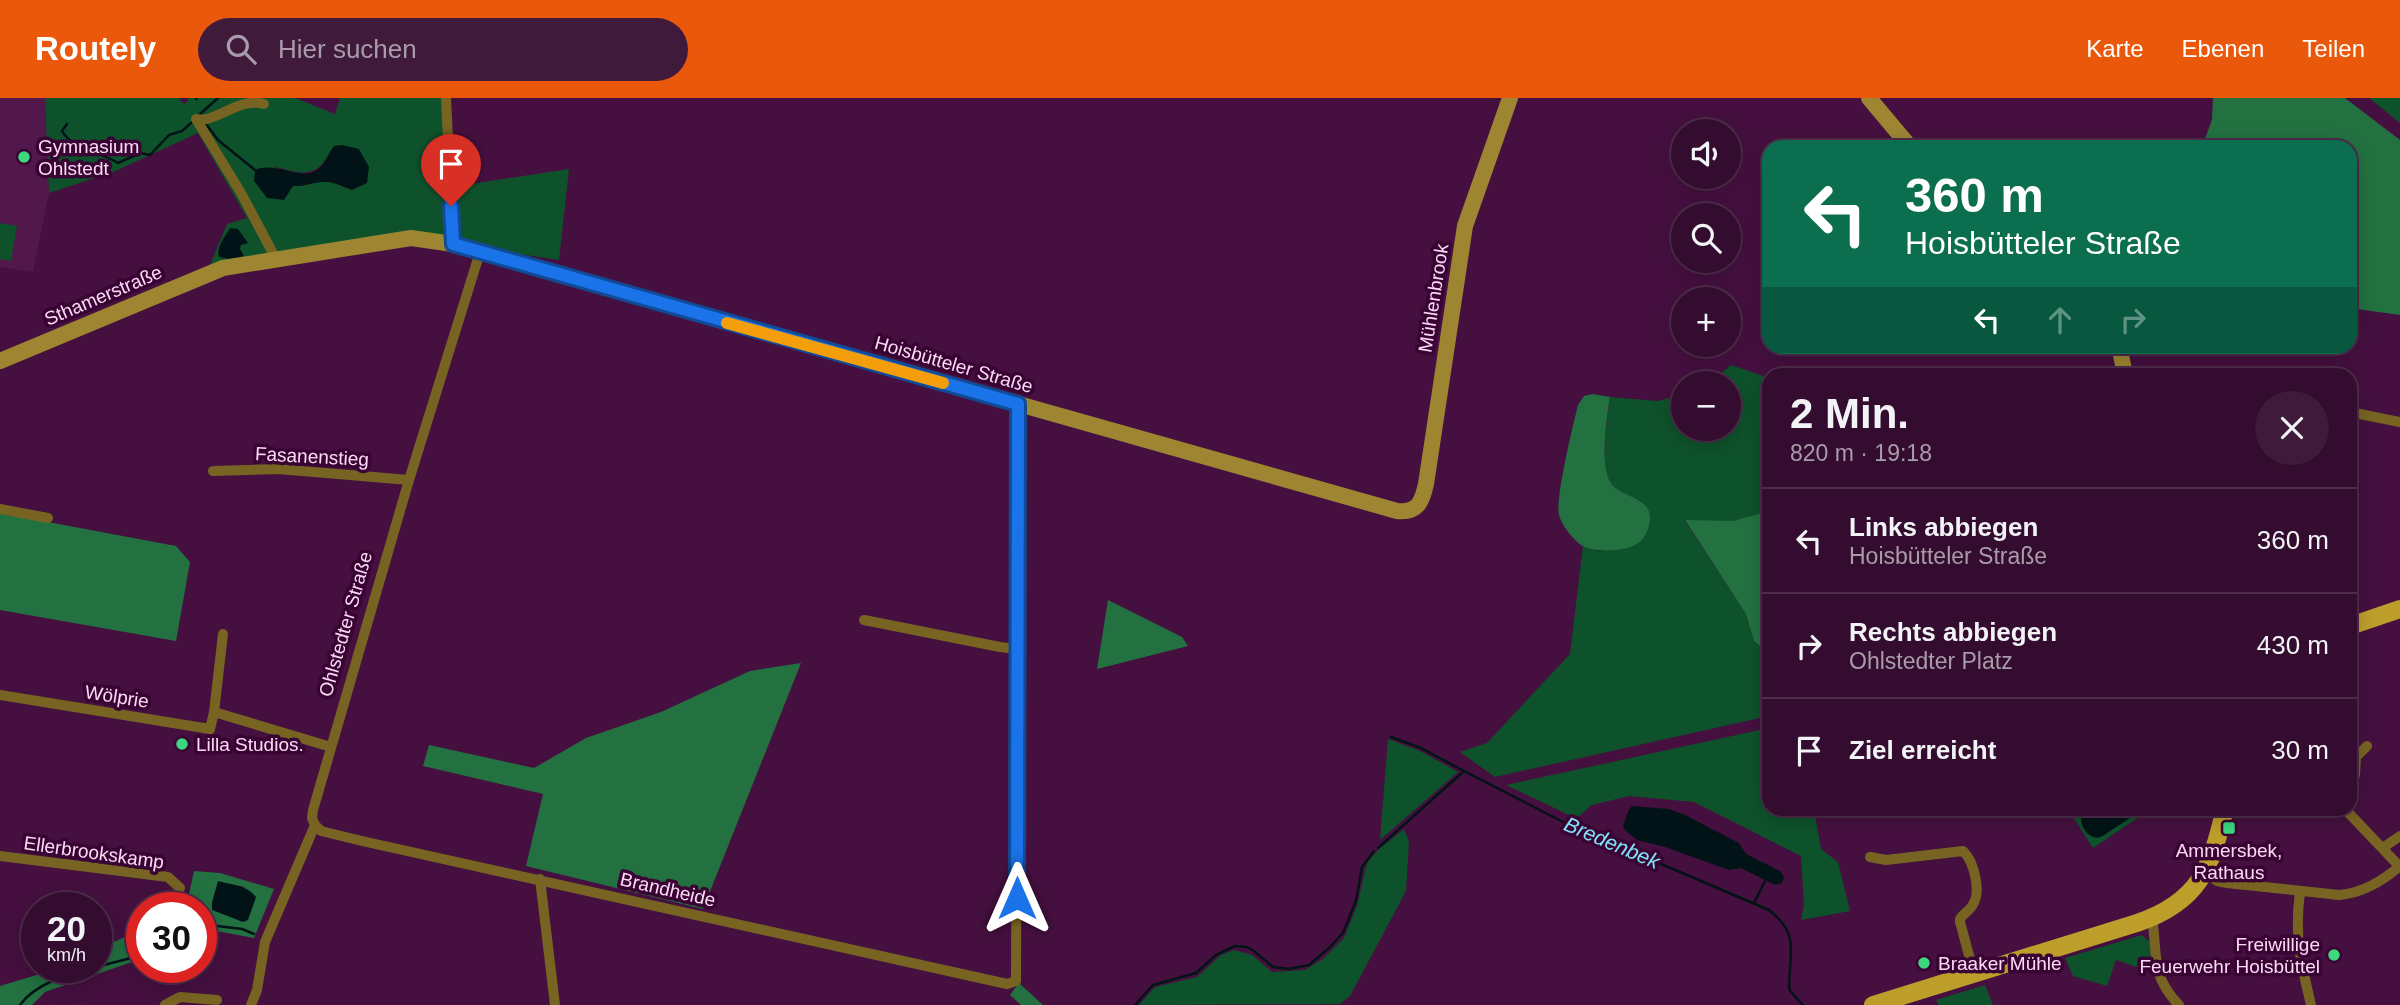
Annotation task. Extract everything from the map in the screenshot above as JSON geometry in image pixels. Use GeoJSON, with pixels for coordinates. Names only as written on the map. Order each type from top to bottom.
{"type":"FeatureCollection","features":[{"type":"Feature","properties":{"kind":"main road"},"geometry":{"type":"LineString","coordinates":[[2357,624],[2400,609]]}},
{"type":"Feature","properties":{"kind":"main road"},"geometry":{"type":"LineString","coordinates":[[1873,1005],[2152,918],[2181,902],[2194,889],[2204,872],[2222,816]]}},
{"type":"Feature","properties":{"kind":"street"},"geometry":{"type":"LineString","coordinates":[[446,98],[453,244]]}},
{"type":"Feature","properties":{"kind":"street","name":"Mühlenbrook"},"geometry":{"type":"LineString","coordinates":[[1417,508],[1423,498],[1426,484],[1465,226],[1510,98]]}},
{"type":"Feature","properties":{"kind":"street"},"geometry":{"type":"LineString","coordinates":[[1869,98],[1904,140]]}},
{"type":"Feature","properties":{"kind":"street"},"geometry":{"type":"LineString","coordinates":[[264,104],[257,100],[248,100],[207,119],[195,119],[241,193],[276,259]]}},
{"type":"Feature","properties":{"kind":"street","name":"Hoisbütteler Straße"},"geometry":{"type":"LineString","coordinates":[[276,259],[411,238],[453,244],[1397,511],[1409,512],[1417,508]]}},
{"type":"Feature","properties":{"kind":"street","name":"Ohlstedter Straße"},"geometry":{"type":"LineString","coordinates":[[251,1005],[257,990],[265,942],[314,825],[313,810],[331,747],[409,480],[480,252]]}},
{"type":"Feature","properties":{"kind":"street","name":"Sthamerstraße"},"geometry":{"type":"LineString","coordinates":[[0,361],[223,268],[276,259]]}},
{"type":"Feature","properties":{"kind":"street"},"geometry":{"type":"LineString","coordinates":[[864,620],[1000,648],[1017,649],[1018,404]]}},
{"type":"Feature","properties":{"kind":"street"},"geometry":{"type":"LineString","coordinates":[[2357,413],[2400,422]]}},
{"type":"Feature","properties":{"kind":"street","name":"Fasanenstieg"},"geometry":{"type":"LineString","coordinates":[[212,471],[278,469],[409,480]]}},
{"type":"Feature","properties":{"kind":"street"},"geometry":{"type":"LineString","coordinates":[[0,509],[48,518]]}},
{"type":"Feature","properties":{"kind":"street"},"geometry":{"type":"LineString","coordinates":[[223,634],[214,712],[331,747]]}},
{"type":"Feature","properties":{"kind":"street","name":"Brandheide"},"geometry":{"type":"LineString","coordinates":[[314,825],[321,831],[334,834],[1007,984],[1016,981],[1017,649]]}},
{"type":"Feature","properties":{"kind":"street","name":"Wölprie"},"geometry":{"type":"LineString","coordinates":[[0,695],[210,729],[214,712]]}},
{"type":"Feature","properties":{"kind":"street"},"geometry":{"type":"LineString","coordinates":[[2357,756],[2367,746]]}},
{"type":"Feature","properties":{"kind":"street"},"geometry":{"type":"LineString","coordinates":[[2204,872],[2217,881],[2227,883],[2329,895],[2351,894],[2379,881],[2400,866],[2352,816]]}},
{"type":"Feature","properties":{"kind":"street"},"geometry":{"type":"LineString","coordinates":[[2384,847],[2400,836]]}},
{"type":"Feature","properties":{"kind":"street"},"geometry":{"type":"LineString","coordinates":[[1870,857],[1886,860],[1963,851],[1969,857],[1977,897],[1973,906],[1960,919],[1974,974]]}},
{"type":"Feature","properties":{"kind":"street","name":"Ellerbrookskamp"},"geometry":{"type":"LineString","coordinates":[[0,856],[168,877],[180,888]]}},
{"type":"Feature","properties":{"kind":"street"},"geometry":{"type":"LineString","coordinates":[[540,879],[555,1005]]}},
{"type":"Feature","properties":{"kind":"street"},"geometry":{"type":"LineString","coordinates":[[2300,892],[2297,934],[2311,1005]]}},
{"type":"Feature","properties":{"kind":"street"},"geometry":{"type":"LineString","coordinates":[[2152,918],[2158,976],[2164,988],[2179,1005]]}},
{"type":"Feature","properties":{"kind":"street"},"geometry":{"type":"LineString","coordinates":[[165,1005],[180,997],[217,1000]]}},
{"type":"Feature","properties":{"kind":"shaded area","name":"Gymnasium Ohlstedt"},"geometry":{"type":"Polygon","coordinates":[[[0,98],[45,98],[49,193],[33,272],[0,267],[0,98]]]}},
{"type":"Feature","properties":{"kind":"shaded area"},"geometry":{"type":"Polygon","coordinates":[[[334,146],[359,149],[369,167],[367,183],[352,190],[324,182],[293,186],[284,200],[267,198],[254,181],[255,170],[263,168],[310,173],[322,165],[334,146]]]}},
{"type":"Feature","properties":{"kind":"shaded area"},"geometry":{"type":"Polygon","coordinates":[[[230,228],[238,229],[248,243],[241,245],[244,256],[230,259],[219,257],[220,246],[230,228]]]}},
{"type":"Feature","properties":{"kind":"shaded area"},"geometry":{"type":"Polygon","coordinates":[[[1632,806],[1669,809],[1685,815],[1739,843],[1746,854],[1780,871],[1784,877],[1782,883],[1775,885],[1741,868],[1729,870],[1637,840],[1623,827],[1632,806]]]}},
{"type":"Feature","properties":{"kind":"shaded area"},"geometry":{"type":"Polygon","coordinates":[[[2133,816],[2096,838],[2088,833],[2081,818],[2133,816]]]}},
{"type":"Feature","properties":{"kind":"shaded area"},"geometry":{"type":"Polygon","coordinates":[[[218,881],[252,893],[256,897],[248,920],[243,922],[217,912],[215,892],[218,881]]]}},
{"type":"Feature","properties":{"kind":"green space"},"geometry":{"type":"Polygon","coordinates":[[[45,98],[179,98],[184,104],[188,101],[187,98],[295,98],[335,114],[340,98],[446,98],[451,187],[569,169],[559,260],[453,244],[410,232],[210,265],[227,224],[247,218],[198,133],[113,172],[49,193],[45,98]],[[325,160],[308,172],[295,172],[274,166],[293,186],[324,182],[352,190],[325,160]]]}},
{"type":"Feature","properties":{"kind":"green space"},"geometry":{"type":"Polygon","coordinates":[[[2213,98],[2345,98],[2400,140],[2400,315],[2357,309],[2357,140],[2205,140],[2212,120],[2213,98]]]}},
{"type":"Feature","properties":{"kind":"green space"},"geometry":{"type":"Polygon","coordinates":[[[2369,98],[2400,98],[2400,123],[2369,98]]]}},
{"type":"Feature","properties":{"kind":"green space"},"geometry":{"type":"Polygon","coordinates":[[[0,223],[17,226],[11,261],[0,259],[0,223]]]}},
{"type":"Feature","properties":{"kind":"green space"},"geometry":{"type":"Polygon","coordinates":[[[1731,365],[1762,376],[1762,514],[1733,521],[1685,521],[1746,614],[1754,641],[1762,648],[1762,718],[1495,777],[1460,752],[1487,743],[1570,654],[1583,546],[1600,551],[1641,501],[1615,488],[1605,467],[1610,397],[1657,401],[1671,398],[1671,441],[1741,441],[1741,371],[1724,371],[1731,365]]]}},
{"type":"Feature","properties":{"kind":"green space"},"geometry":{"type":"Polygon","coordinates":[[[1593,394],[1610,397],[1605,443],[1608,478],[1618,490],[1642,502],[1649,513],[1650,520],[1645,536],[1633,546],[1618,550],[1586,548],[1568,532],[1559,515],[1562,478],[1578,405],[1584,396],[1593,394]]]}},
{"type":"Feature","properties":{"kind":"green space"},"geometry":{"type":"Polygon","coordinates":[[[0,513],[176,546],[190,562],[176,641],[0,610],[0,513]]]}},
{"type":"Feature","properties":{"kind":"green space"},"geometry":{"type":"Polygon","coordinates":[[[1762,513],[1762,648],[1754,641],[1746,614],[1685,520],[1733,521],[1762,513]]]}},
{"type":"Feature","properties":{"kind":"green space"},"geometry":{"type":"Polygon","coordinates":[[[1108,600],[1182,637],[1188,646],[1097,669],[1108,600]]]}},
{"type":"Feature","properties":{"kind":"green space"},"geometry":{"type":"Polygon","coordinates":[[[801,663],[703,909],[526,866],[543,794],[423,766],[429,745],[534,768],[586,738],[661,712],[750,671],[801,663]]]}},
{"type":"Feature","properties":{"kind":"green space"},"geometry":{"type":"Polygon","coordinates":[[[1762,730],[1762,816],[1815,816],[1821,849],[1838,862],[1850,911],[1801,920],[1804,905],[1801,856],[1694,802],[1629,796],[1592,805],[1579,816],[1569,815],[1506,785],[1762,730]]]}},
{"type":"Feature","properties":{"kind":"green space"},"geometry":{"type":"Polygon","coordinates":[[[1388,739],[1420,751],[1458,772],[1380,840],[1388,739]]]}},
{"type":"Feature","properties":{"kind":"green space"},"geometry":{"type":"Polygon","coordinates":[[[2072,816],[2141,816],[2093,848],[2072,816]]]}},
{"type":"Feature","properties":{"kind":"green space"},"geometry":{"type":"Polygon","coordinates":[[[1404,829],[1409,842],[1406,891],[1350,996],[1340,1004],[1139,1005],[1155,987],[1197,977],[1221,955],[1234,950],[1252,955],[1272,972],[1305,970],[1323,959],[1344,938],[1357,906],[1367,863],[1379,849],[1404,829]]]}},
{"type":"Feature","properties":{"kind":"green space"},"geometry":{"type":"Polygon","coordinates":[[[194,871],[220,873],[274,889],[254,938],[217,931],[217,901],[245,887],[218,882],[215,892],[189,892],[194,871]]]}},
{"type":"Feature","properties":{"kind":"green space"},"geometry":{"type":"Polygon","coordinates":[[[2142,935],[2150,942],[2152,972],[2116,960],[2107,986],[2073,976],[2065,958],[2142,935]]]}},
{"type":"Feature","properties":{"kind":"green space"},"geometry":{"type":"Polygon","coordinates":[[[126,936],[126,964],[112,969],[112,943],[126,936]]]}},
{"type":"Feature","properties":{"kind":"green space"},"geometry":{"type":"Polygon","coordinates":[[[21,980],[21,983],[71,983],[45,992],[32,1005],[0,1005],[0,986],[21,980]]]}},
{"type":"Feature","properties":{"kind":"green space"},"geometry":{"type":"Polygon","coordinates":[[[1019,983],[1043,1005],[1021,1005],[1010,995],[1019,983]]]}},
{"type":"Feature","properties":{"kind":"green space"},"geometry":{"type":"Polygon","coordinates":[[[1985,985],[1993,1005],[1939,1005],[1936,1000],[1985,985]]]}},
{"type":"Feature","properties":{"kind":"waterway"},"geometry":{"type":"LineString","coordinates":[[200,114],[218,98]]}},
{"type":"Feature","properties":{"kind":"waterway"},"geometry":{"type":"LineString","coordinates":[[67,124],[62,131],[73,142],[118,163],[140,153],[150,155],[169,135],[182,131],[191,123]]}},
{"type":"Feature","properties":{"kind":"waterway"},"geometry":{"type":"LineString","coordinates":[[206,124],[218,140],[255,170]]}},
{"type":"Feature","properties":{"kind":"waterway"},"geometry":{"type":"LineString","coordinates":[[1391,737],[1421,748],[1464,771]]}},
{"type":"Feature","properties":{"kind":"waterway","name":"Bredenbek"},"geometry":{"type":"LineString","coordinates":[[1378,848],[1464,771],[1565,823],[1769,910],[1779,918],[1789,935],[1789,986],[1790,991],[1803,1005]]}},
{"type":"Feature","properties":{"kind":"waterway","name":"Bredenbek"},"geometry":{"type":"LineString","coordinates":[[1135,1005],[1153,985],[1196,973],[1216,955],[1235,946],[1247,947],[1273,967],[1289,969],[1309,965],[1343,933],[1356,901],[1362,867],[1374,851]]}},
{"type":"Feature","properties":{"kind":"waterway"},"geometry":{"type":"LineString","coordinates":[[1754,903],[1765,881]]}},
{"type":"Feature","properties":{"kind":"waterway"},"geometry":{"type":"LineString","coordinates":[[217,926],[242,929],[254,934]]}},
{"type":"Feature","properties":{"kind":"waterway"},"geometry":{"type":"LineString","coordinates":[[112,963],[126,959]]}},
{"type":"Feature","properties":{"kind":"waterway"},"geometry":{"type":"LineString","coordinates":[[20,1005],[34,991],[47,983]]}},
{"type":"Feature","properties":{"kind":"slow traffic"},"geometry":{"type":"LineString","coordinates":[[727,323],[943,383]]}},
{"type":"Feature","properties":{"kind":"place","name":"Gymnasium Ohlstedt"},"geometry":{"type":"Point","coordinates":[24,157]}},
{"type":"Feature","properties":{"kind":"place","name":"Lilla Studios."},"geometry":{"type":"Point","coordinates":[182,744]}},
{"type":"Feature","properties":{"kind":"place","name":"Ammersbek, Rathaus"},"geometry":{"type":"Point","coordinates":[2229,828]}},
{"type":"Feature","properties":{"kind":"place","name":"Freiwillige Feuerwehr Hoisbüttel"},"geometry":{"type":"Point","coordinates":[2334,955]}},
{"type":"Feature","properties":{"kind":"place","name":"Braaker Mühle"},"geometry":{"type":"Point","coordinates":[1924,963]}},
{"type":"Feature","properties":{"kind":"route"},"geometry":{"type":"LineString","coordinates":[[451,206],[453,244],[1018,404],[1017,898]]}}]}
